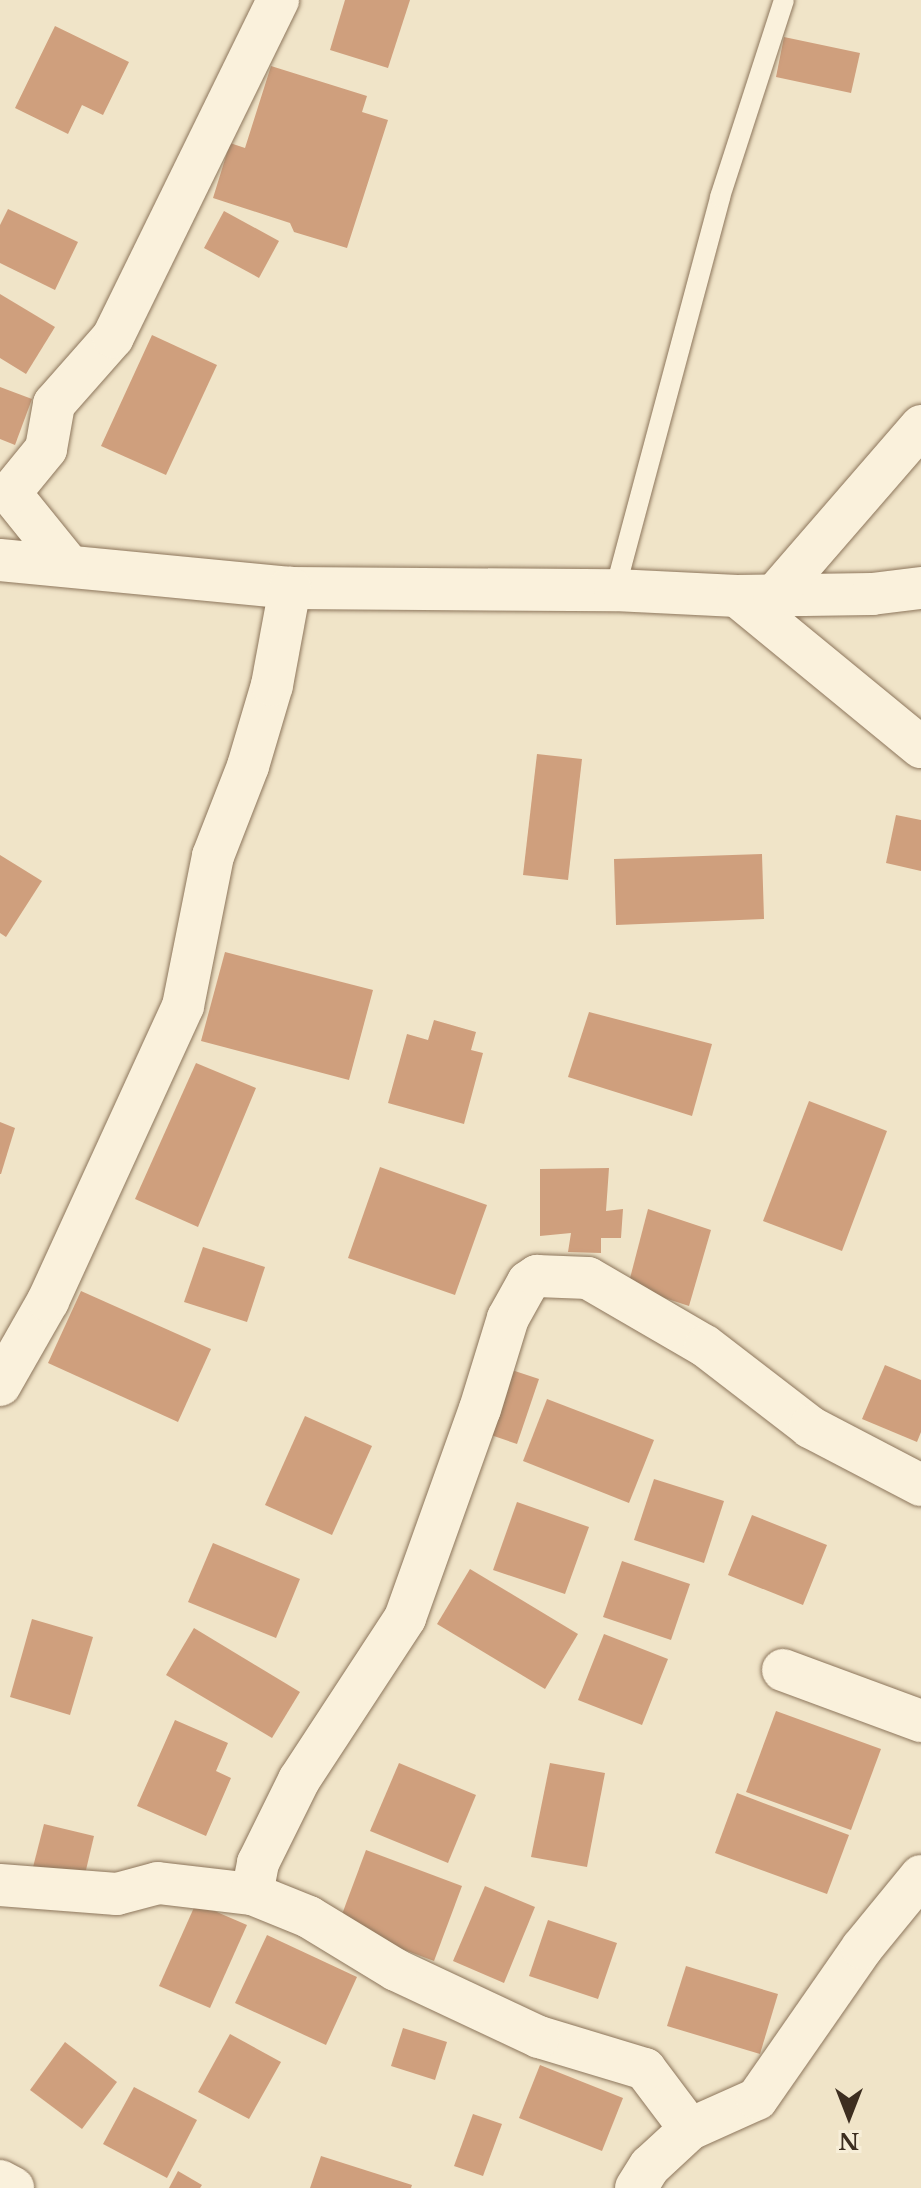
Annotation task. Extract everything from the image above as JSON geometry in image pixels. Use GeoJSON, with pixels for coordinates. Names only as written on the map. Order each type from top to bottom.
{"type":"FeatureCollection","features":[{"type":"Feature","properties":{"kind":"street"},"geometry":{"type":"LineString","coordinates":[[69,566],[10,493],[46,449],[54,404],[113,337],[278,0]]}},
{"type":"Feature","properties":{"kind":"street"},"geometry":{"type":"LineString","coordinates":[[755,596],[921,426]]}},
{"type":"Feature","properties":{"kind":"street"},"geometry":{"type":"LineString","coordinates":[[0,560],[290,588],[615,590],[755,596],[872,594],[921,588]]}},
{"type":"Feature","properties":{"kind":"street"},"geometry":{"type":"LineString","coordinates":[[0,1385],[48,1301],[183,1006],[213,856],[248,766],[272,685],[290,588]]}},
{"type":"Feature","properties":{"kind":"street"},"geometry":{"type":"LineString","coordinates":[[755,596],[921,747]]}},
{"type":"Feature","properties":{"kind":"street"},"geometry":{"type":"LineString","coordinates":[[252,1894],[258,1863],[299,1780],[405,1618],[480,1409],[508,1318],[528,1282],[537,1276],[588,1278],[705,1346],[810,1427],[921,1485]]}},
{"type":"Feature","properties":{"kind":"street"},"geometry":{"type":"LineString","coordinates":[[783,1670],[921,1721]]}},
{"type":"Feature","properties":{"kind":"street"},"geometry":{"type":"LineString","coordinates":[[636,2188],[650,2166],[690,2129],[757,2099],[862,1948],[921,1876]]}},
{"type":"Feature","properties":{"kind":"street"},"geometry":{"type":"LineString","coordinates":[[0,1885],[117,1894],[158,1883],[252,1894],[309,1917],[396,1970],[539,2037],[645,2069],[690,2129]]}},
{"type":"Feature","properties":{"kind":"street"},"geometry":{"type":"LineString","coordinates":[[0,2181],[13,2188]]}},
{"type":"Feature","properties":{"kind":"lane"},"geometry":{"type":"LineString","coordinates":[[615,590],[720,197],[784,0]]}},
{"type":"Feature","properties":{"kind":"building"},"geometry":{"type":"Polygon","coordinates":[[[345,0],[410,0],[388,68],[330,50],[345,0]]]}},
{"type":"Feature","properties":{"kind":"building"},"geometry":{"type":"Polygon","coordinates":[[[55,26],[129,62],[103,115],[82,105],[68,134],[15,108],[55,26]]]}},
{"type":"Feature","properties":{"kind":"building"},"geometry":{"type":"Polygon","coordinates":[[[784,37],[860,53],[851,93],[776,77],[784,37]]]}},
{"type":"Feature","properties":{"kind":"building"},"geometry":{"type":"Polygon","coordinates":[[[271,66],[367,96],[362,112],[388,120],[347,248],[294,232],[290,223],[213,198],[230,143],[245,148],[271,66]]]}},
{"type":"Feature","properties":{"kind":"building"},"geometry":{"type":"Polygon","coordinates":[[[8,209],[78,242],[55,290],[0,263],[0,225],[8,209]]]}},
{"type":"Feature","properties":{"kind":"building"},"geometry":{"type":"Polygon","coordinates":[[[224,211],[279,241],[259,278],[204,248],[224,211]]]}},
{"type":"Feature","properties":{"kind":"building"},"geometry":{"type":"Polygon","coordinates":[[[0,294],[55,327],[26,374],[0,358],[0,294]]]}},
{"type":"Feature","properties":{"kind":"building"},"geometry":{"type":"Polygon","coordinates":[[[152,335],[217,365],[166,475],[101,446],[152,335]]]}},
{"type":"Feature","properties":{"kind":"building"},"geometry":{"type":"Polygon","coordinates":[[[0,387],[32,399],[15,445],[0,439],[0,387]]]}},
{"type":"Feature","properties":{"kind":"building"},"geometry":{"type":"Polygon","coordinates":[[[537,754],[582,759],[568,880],[523,875],[537,754]]]}},
{"type":"Feature","properties":{"kind":"building"},"geometry":{"type":"Polygon","coordinates":[[[896,815],[921,820],[921,871],[886,863],[896,815]]]}},
{"type":"Feature","properties":{"kind":"building"},"geometry":{"type":"Polygon","coordinates":[[[762,854],[764,919],[616,925],[614,859],[762,854]]]}},
{"type":"Feature","properties":{"kind":"building"},"geometry":{"type":"Polygon","coordinates":[[[0,855],[42,881],[6,937],[0,933],[0,855]]]}},
{"type":"Feature","properties":{"kind":"building"},"geometry":{"type":"Polygon","coordinates":[[[225,952],[373,990],[349,1080],[201,1041],[225,952]]]}},
{"type":"Feature","properties":{"kind":"building"},"geometry":{"type":"Polygon","coordinates":[[[589,1012],[712,1044],[692,1116],[568,1077],[589,1012]]]}},
{"type":"Feature","properties":{"kind":"building"},"geometry":{"type":"Polygon","coordinates":[[[434,1020],[476,1032],[471,1050],[483,1053],[464,1124],[388,1103],[407,1034],[428,1040],[434,1020]]]}},
{"type":"Feature","properties":{"kind":"building"},"geometry":{"type":"Polygon","coordinates":[[[196,1063],[256,1088],[198,1227],[135,1199],[196,1063]]]}},
{"type":"Feature","properties":{"kind":"building"},"geometry":{"type":"Polygon","coordinates":[[[809,1101],[887,1131],[842,1251],[763,1221],[809,1101]]]}},
{"type":"Feature","properties":{"kind":"building"},"geometry":{"type":"Polygon","coordinates":[[[0,1122],[15,1128],[1,1174],[0,1174],[0,1122]]]}},
{"type":"Feature","properties":{"kind":"building"},"geometry":{"type":"Polygon","coordinates":[[[380,1167],[487,1205],[455,1295],[348,1258],[380,1167]]]}},
{"type":"Feature","properties":{"kind":"building"},"geometry":{"type":"Polygon","coordinates":[[[609,1168],[606,1211],[623,1209],[621,1238],[601,1238],[601,1253],[568,1252],[571,1233],[540,1236],[540,1169],[609,1168]]]}},
{"type":"Feature","properties":{"kind":"building"},"geometry":{"type":"Polygon","coordinates":[[[648,1209],[711,1230],[689,1306],[628,1286],[648,1209]]]}},
{"type":"Feature","properties":{"kind":"building"},"geometry":{"type":"Polygon","coordinates":[[[203,1247],[265,1267],[247,1322],[184,1302],[203,1247]]]}},
{"type":"Feature","properties":{"kind":"building"},"geometry":{"type":"Polygon","coordinates":[[[81,1291],[211,1349],[178,1422],[48,1363],[81,1291]]]}},
{"type":"Feature","properties":{"kind":"building"},"geometry":{"type":"Polygon","coordinates":[[[885,1365],[921,1380],[921,1432],[917,1442],[862,1419],[885,1365]]]}},
{"type":"Feature","properties":{"kind":"building"},"geometry":{"type":"Polygon","coordinates":[[[506,1368],[539,1379],[517,1444],[485,1433],[506,1368]]]}},
{"type":"Feature","properties":{"kind":"building"},"geometry":{"type":"Polygon","coordinates":[[[547,1399],[654,1440],[629,1503],[523,1461],[547,1399]]]}},
{"type":"Feature","properties":{"kind":"building"},"geometry":{"type":"Polygon","coordinates":[[[305,1416],[372,1446],[332,1535],[265,1505],[305,1416]]]}},
{"type":"Feature","properties":{"kind":"building"},"geometry":{"type":"Polygon","coordinates":[[[654,1479],[724,1501],[704,1563],[634,1540],[654,1479]]]}},
{"type":"Feature","properties":{"kind":"building"},"geometry":{"type":"Polygon","coordinates":[[[517,1502],[589,1527],[565,1594],[493,1570],[517,1502]]]}},
{"type":"Feature","properties":{"kind":"building"},"geometry":{"type":"Polygon","coordinates":[[[752,1515],[827,1545],[803,1605],[728,1575],[752,1515]]]}},
{"type":"Feature","properties":{"kind":"building"},"geometry":{"type":"Polygon","coordinates":[[[213,1543],[300,1579],[276,1638],[188,1602],[213,1543]]]}},
{"type":"Feature","properties":{"kind":"building"},"geometry":{"type":"Polygon","coordinates":[[[622,1561],[690,1584],[671,1640],[603,1617],[622,1561]]]}},
{"type":"Feature","properties":{"kind":"building"},"geometry":{"type":"Polygon","coordinates":[[[470,1569],[578,1634],[545,1689],[437,1624],[470,1569]]]}},
{"type":"Feature","properties":{"kind":"building"},"geometry":{"type":"Polygon","coordinates":[[[32,1619],[93,1637],[70,1715],[10,1697],[32,1619]]]}},
{"type":"Feature","properties":{"kind":"building"},"geometry":{"type":"Polygon","coordinates":[[[194,1628],[300,1692],[272,1738],[166,1675],[194,1628]]]}},
{"type":"Feature","properties":{"kind":"building"},"geometry":{"type":"Polygon","coordinates":[[[604,1634],[668,1659],[642,1725],[578,1700],[604,1634]]]}},
{"type":"Feature","properties":{"kind":"building"},"geometry":{"type":"Polygon","coordinates":[[[776,1711],[881,1749],[851,1830],[746,1792],[776,1711]]]}},
{"type":"Feature","properties":{"kind":"building"},"geometry":{"type":"Polygon","coordinates":[[[175,1720],[228,1743],[216,1771],[231,1778],[206,1836],[137,1806],[175,1720]]]}},
{"type":"Feature","properties":{"kind":"building"},"geometry":{"type":"Polygon","coordinates":[[[399,1763],[476,1795],[448,1863],[370,1831],[399,1763]]]}},
{"type":"Feature","properties":{"kind":"building"},"geometry":{"type":"Polygon","coordinates":[[[550,1763],[605,1773],[587,1867],[531,1857],[550,1763]]]}},
{"type":"Feature","properties":{"kind":"building"},"geometry":{"type":"Polygon","coordinates":[[[737,1793],[849,1835],[827,1894],[715,1853],[737,1793]]]}},
{"type":"Feature","properties":{"kind":"building"},"geometry":{"type":"Polygon","coordinates":[[[44,1824],[94,1836],[82,1887],[31,1875],[44,1824]]]}},
{"type":"Feature","properties":{"kind":"building"},"geometry":{"type":"Polygon","coordinates":[[[366,1850],[462,1886],[434,1961],[338,1925],[366,1850]]]}},
{"type":"Feature","properties":{"kind":"building"},"geometry":{"type":"Polygon","coordinates":[[[485,1886],[535,1907],[504,1983],[453,1961],[485,1886]]]}},
{"type":"Feature","properties":{"kind":"building"},"geometry":{"type":"Polygon","coordinates":[[[196,1903],[247,1925],[210,2008],[159,1986],[196,1903]]]}},
{"type":"Feature","properties":{"kind":"building"},"geometry":{"type":"Polygon","coordinates":[[[548,1920],[617,1943],[598,1999],[529,1976],[548,1920]]]}},
{"type":"Feature","properties":{"kind":"building"},"geometry":{"type":"Polygon","coordinates":[[[267,1935],[357,1977],[326,2045],[235,2003],[267,1935]]]}},
{"type":"Feature","properties":{"kind":"building"},"geometry":{"type":"Polygon","coordinates":[[[686,1966],[778,1994],[760,2054],[667,2026],[686,1966]]]}},
{"type":"Feature","properties":{"kind":"building"},"geometry":{"type":"Polygon","coordinates":[[[403,2028],[447,2042],[435,2080],[391,2066],[403,2028]]]}},
{"type":"Feature","properties":{"kind":"building"},"geometry":{"type":"Polygon","coordinates":[[[230,2034],[281,2062],[249,2119],[198,2092],[230,2034]]]}},
{"type":"Feature","properties":{"kind":"building"},"geometry":{"type":"Polygon","coordinates":[[[65,2042],[117,2082],[82,2129],[30,2090],[65,2042]]]}},
{"type":"Feature","properties":{"kind":"building"},"geometry":{"type":"Polygon","coordinates":[[[540,2065],[623,2098],[602,2151],[519,2118],[540,2065]]]}},
{"type":"Feature","properties":{"kind":"building"},"geometry":{"type":"Polygon","coordinates":[[[134,2087],[197,2120],[167,2178],[103,2144],[134,2087]]]}},
{"type":"Feature","properties":{"kind":"building"},"geometry":{"type":"Polygon","coordinates":[[[473,2114],[502,2124],[483,2176],[454,2166],[473,2114]]]}},
{"type":"Feature","properties":{"kind":"building"},"geometry":{"type":"Polygon","coordinates":[[[321,2156],[412,2185],[411,2188],[310,2188],[321,2156]]]}},
{"type":"Feature","properties":{"kind":"building"},"geometry":{"type":"Polygon","coordinates":[[[178,2171],[202,2185],[200,2188],[169,2188],[178,2171]]]}}]}
